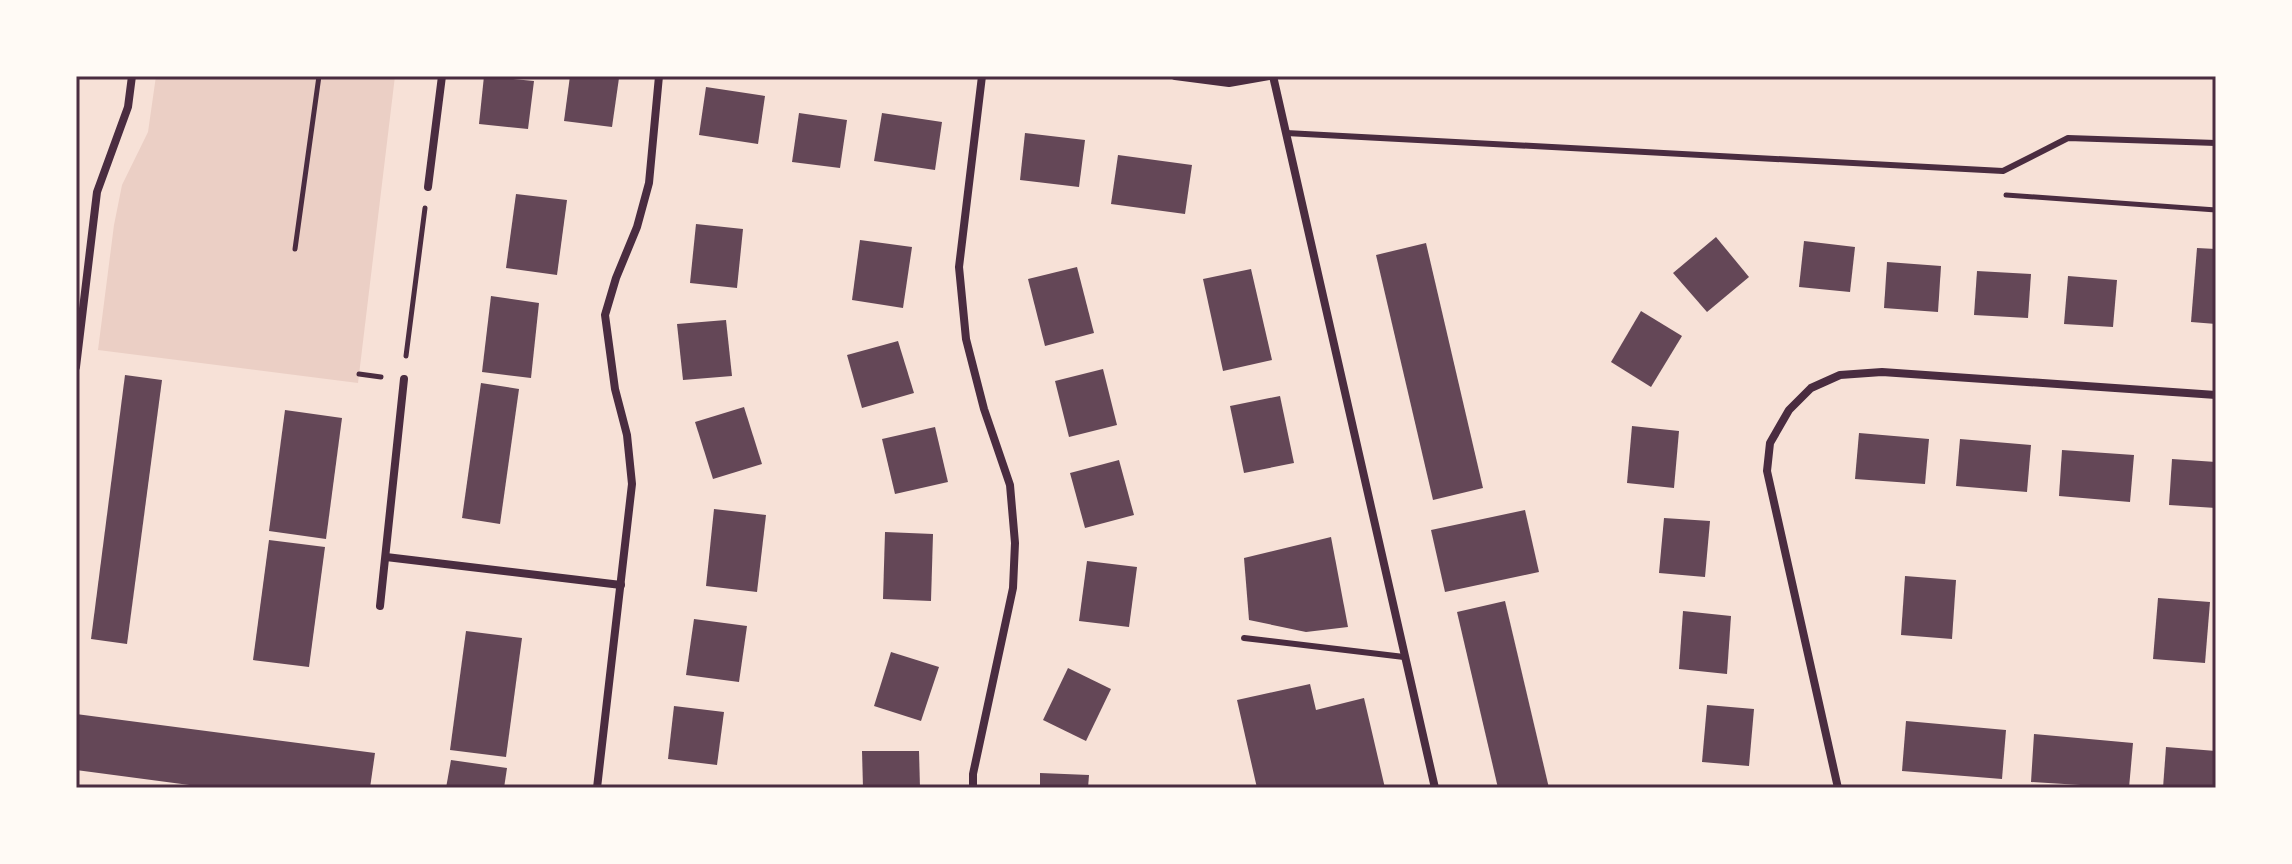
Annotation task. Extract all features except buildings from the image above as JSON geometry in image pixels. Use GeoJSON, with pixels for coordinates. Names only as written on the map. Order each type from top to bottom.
{"type":"FeatureCollection","features":[{"type":"Feature","properties":{"kind":"street"},"geometry":{"type":"LineString","coordinates":[[76,367],[97,192],[128,107],[132,76]]}},
{"type":"Feature","properties":{"kind":"street"},"geometry":{"type":"LineString","coordinates":[[428,187],[442,76]]}},
{"type":"Feature","properties":{"kind":"street"},"geometry":{"type":"LineString","coordinates":[[597,788],[632,484],[627,435],[615,389],[605,315],[637,227],[649,183],[659,76]]}},
{"type":"Feature","properties":{"kind":"street"},"geometry":{"type":"LineString","coordinates":[[973,788],[973,774],[1013,588],[1015,543],[1010,485],[984,409],[966,339],[959,267],[982,76]]}},
{"type":"Feature","properties":{"kind":"street"},"geometry":{"type":"LineString","coordinates":[[1175,76],[1229,83],[1271,76],[1435,788]]}},
{"type":"Feature","properties":{"kind":"street"},"geometry":{"type":"LineString","coordinates":[[76,270],[87,272]]}},
{"type":"Feature","properties":{"kind":"street"},"geometry":{"type":"LineString","coordinates":[[1838,788],[1767,471],[1770,443],[1789,410],[1811,388],[1840,375],[1882,372],[2216,395]]}},
{"type":"Feature","properties":{"kind":"street"},"geometry":{"type":"LineString","coordinates":[[380,606],[404,379]]}},
{"type":"Feature","properties":{"kind":"street"},"geometry":{"type":"LineString","coordinates":[[386,557],[621,585]]}},
{"type":"Feature","properties":{"kind":"lane"},"geometry":{"type":"LineString","coordinates":[[1286,133],[2003,171],[2068,138],[2216,143]]}},
{"type":"Feature","properties":{"kind":"lane"},"geometry":{"type":"LineString","coordinates":[[1244,638],[1404,657]]}},
{"type":"Feature","properties":{"kind":"path"},"geometry":{"type":"LineString","coordinates":[[295,249],[319,76]]}},
{"type":"Feature","properties":{"kind":"path"},"geometry":{"type":"LineString","coordinates":[[359,374],[404,379],[428,187]]}},
{"type":"Feature","properties":{"kind":"shaded area"},"geometry":{"type":"Polygon","coordinates":[[[156,76],[395,76],[358,383],[98,350],[122,185],[148,132],[156,76]]]}}]}
